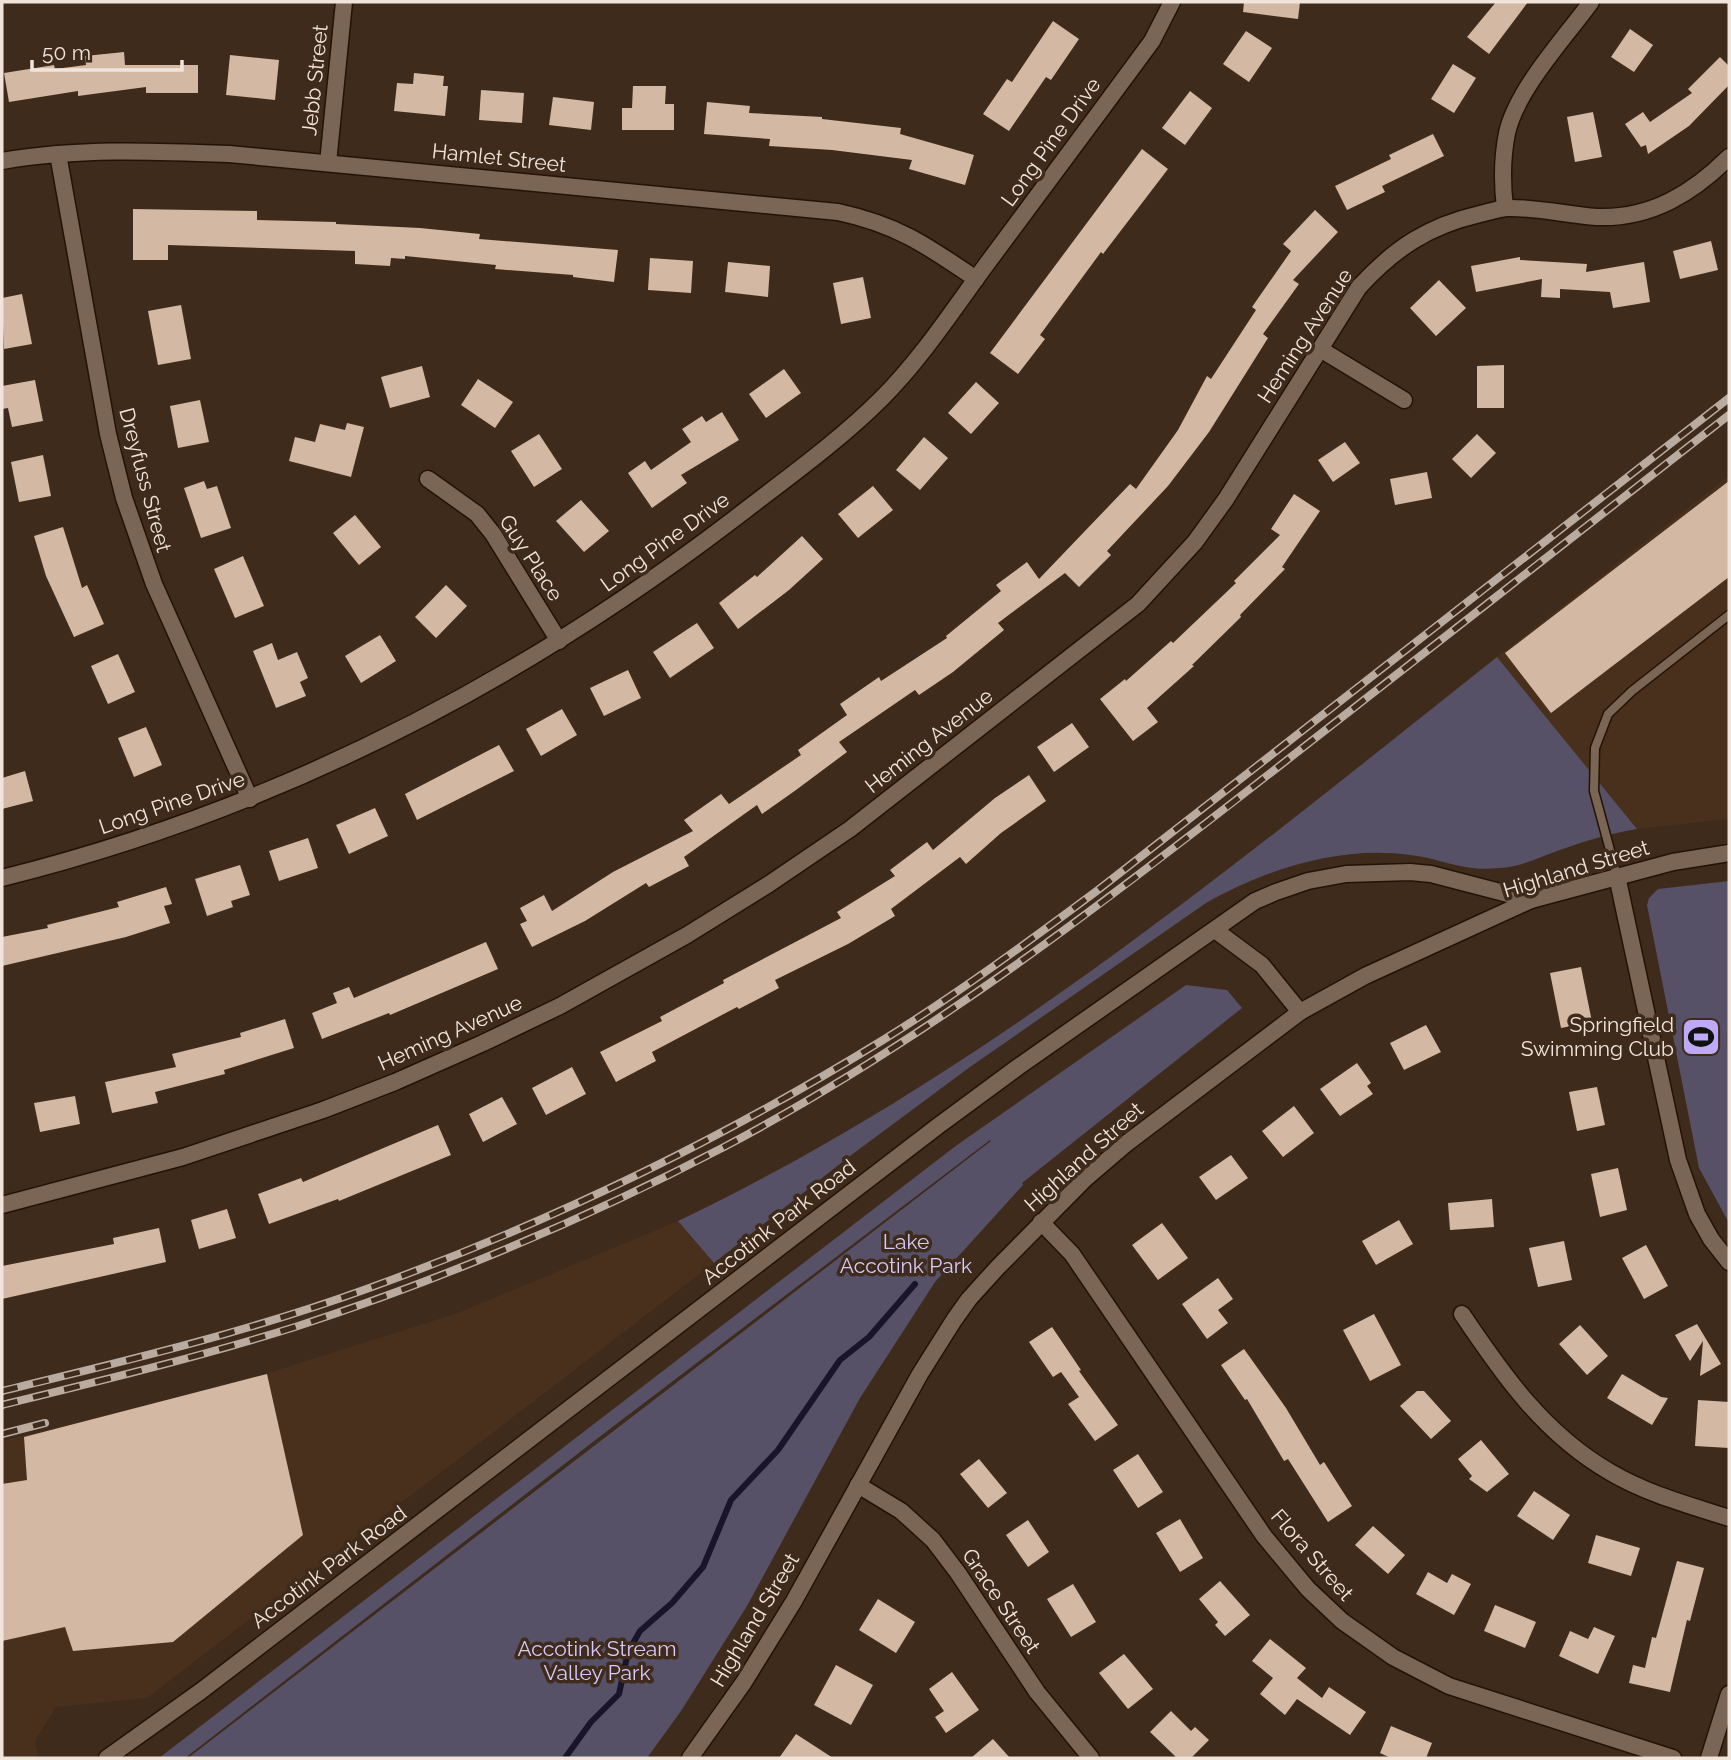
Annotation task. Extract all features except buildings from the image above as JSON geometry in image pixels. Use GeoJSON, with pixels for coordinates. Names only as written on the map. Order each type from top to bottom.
{"type":"FeatureCollection","features":[{"type":"Feature","properties":{"kind":"street","name":"Jebb Street"},"geometry":{"type":"LineString","coordinates":[[328,163],[344,2]]}},
{"type":"Feature","properties":{"kind":"street","name":"Long Pine Drive"},"geometry":{"type":"LineString","coordinates":[[2,878],[107,848],[250,799],[404,730],[494,681],[675,564],[854,424],[907,370],[1152,41],[1172,2]]}},
{"type":"Feature","properties":{"kind":"street"},"geometry":{"type":"LineString","coordinates":[[1505,208],[1502,162],[1512,118],[1527,89],[1591,2]]}},
{"type":"Feature","properties":{"kind":"street","name":"Hamlet Street"},"geometry":{"type":"LineString","coordinates":[[2,161],[58,154],[176,152],[328,163],[838,212],[895,228],[923,243],[976,279]]}},
{"type":"Feature","properties":{"kind":"street","name":"Dreyfuss Street"},"geometry":{"type":"LineString","coordinates":[[58,154],[108,434],[124,498],[154,584],[250,799]]}},
{"type":"Feature","properties":{"kind":"street","name":"Heming Avenue"},"geometry":{"type":"LineString","coordinates":[[2,1205],[183,1157],[323,1111],[395,1082],[560,1006],[677,941],[769,884],[850,829],[1138,604],[1195,542],[1226,499],[1359,287],[1378,266],[1401,248],[1452,220],[1505,208],[1595,216],[1639,213],[1688,193],[1729,157]]}},
{"type":"Feature","properties":{"kind":"street"},"geometry":{"type":"LineString","coordinates":[[1320,348],[1404,400]]}},
{"type":"Feature","properties":{"kind":"street","name":"Guy Place"},"geometry":{"type":"LineString","coordinates":[[428,479],[477,514],[493,534],[559,640]]}},
{"type":"Feature","properties":{"kind":"street","name":"Highland Street"},"geometry":{"type":"LineString","coordinates":[[691,1758],[773,1636],[920,1374],[954,1320],[983,1283],[1085,1179],[1127,1143],[1300,1012],[1365,976],[1531,900],[1673,862],[1729,853]]}},
{"type":"Feature","properties":{"kind":"street","name":"Accotink Park Road"},"geometry":{"type":"LineString","coordinates":[[116,1755],[938,1126],[1255,901],[1308,881],[1346,874],[1385,872],[1431,874],[1531,900]]}},
{"type":"Feature","properties":{"kind":"street"},"geometry":{"type":"LineString","coordinates":[[1617,876],[1678,1160],[1697,1214],[1711,1239],[1729,1262]]}},
{"type":"Feature","properties":{"kind":"street"},"geometry":{"type":"LineString","coordinates":[[1215,930],[1262,965],[1300,1012]]}},
{"type":"Feature","properties":{"kind":"street","name":"Flora Street"},"geometry":{"type":"LineString","coordinates":[[1041,1222],[1072,1254],[1264,1536],[1308,1588],[1342,1621],[1393,1657],[1449,1686],[1673,1758]]}},
{"type":"Feature","properties":{"kind":"street"},"geometry":{"type":"LineString","coordinates":[[1462,1314],[1518,1394],[1548,1426],[1581,1454],[1643,1489],[1729,1518]]}},
{"type":"Feature","properties":{"kind":"street","name":"Grace Street"},"geometry":{"type":"LineString","coordinates":[[858,1485],[901,1511],[933,1540],[1037,1692],[1091,1758]]}},
{"type":"Feature","properties":{"kind":"street"},"geometry":{"type":"LineString","coordinates":[[1709,1758],[1729,1694]]}},
{"type":"Feature","properties":{"kind":"lane"},"geometry":{"type":"LineString","coordinates":[[1617,876],[1594,791],[1595,748],[1608,714],[1632,691],[1729,615]]}},
{"type":"Feature","properties":{"kind":"shaded area"},"geometry":{"type":"Polygon","coordinates":[[[1729,476],[1729,819],[1637,829],[1497,657],[1729,476]]]}},
{"type":"Feature","properties":{"kind":"shaded area"},"geometry":{"type":"Polygon","coordinates":[[[678,1221],[714,1263],[147,1698],[56,1707],[35,1741],[39,1758],[2,1758],[2,1441],[237,1383],[458,1313],[678,1221]]]}},
{"type":"Feature","properties":{"kind":"green space"},"geometry":{"type":"Polygon","coordinates":[[[1497,657],[1637,829],[1588,840],[1515,866],[1486,869],[1410,855],[1357,853],[1305,862],[1253,880],[1206,903],[970,1067],[850,1156],[714,1263],[678,1221],[789,1164],[897,1101],[1001,1034],[1203,888],[1497,657]]]}},
{"type":"Feature","properties":{"kind":"green space","name":"Springfield Swimming Club"},"geometry":{"type":"Polygon","coordinates":[[[1729,881],[1729,1223],[1699,1168],[1647,905],[1649,898],[1658,889],[1729,881]]]}},
{"type":"Feature","properties":{"kind":"green space"},"geometry":{"type":"Polygon","coordinates":[[[1186,985],[1227,990],[1242,1008],[1022,1183],[935,1282],[860,1398],[747,1606],[681,1711],[647,1758],[188,1758],[990,1140],[598,1438],[185,1758],[159,1758],[957,1145],[1186,985]]]}},
{"type":"Feature","properties":{"kind":"waterway"},"geometry":{"type":"LineString","coordinates":[[565,1758],[591,1722],[619,1694],[628,1652],[640,1631],[672,1603],[703,1567],[731,1500],[778,1450],[840,1360],[869,1337],[915,1284]]}},
{"type":"Feature","properties":{"kind":"railway"},"geometry":{"type":"LineString","coordinates":[[2,1391],[142,1357],[281,1318],[439,1262],[634,1177],[822,1077],[938,1004],[1098,890],[1729,398]]}},
{"type":"Feature","properties":{"kind":"railway"},"geometry":{"type":"LineString","coordinates":[[2,1405],[259,1338],[405,1289],[620,1199],[798,1106],[942,1016],[1080,918],[1729,415]]}},
{"type":"Feature","properties":{"kind":"railway"},"geometry":{"type":"LineString","coordinates":[[2,1434],[45,1423]]}},
{"type":"Feature","properties":{"kind":"place","name":"Springfield Swimming Club"},"geometry":{"type":"Point","coordinates":[1701,1037]}},
{"type":"Feature","properties":{"kind":"park label","name":"Lake Accotink Park"},"geometry":{"type":"Point","coordinates":[906,1254]}},
{"type":"Feature","properties":{"kind":"park label","name":"Accotink Stream Valley Park"},"geometry":{"type":"Point","coordinates":[597,1661]}}]}
